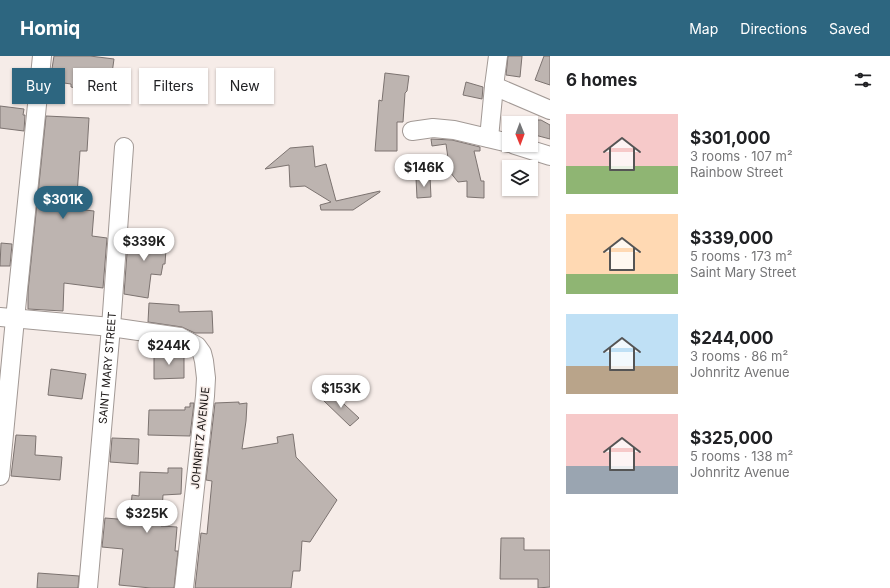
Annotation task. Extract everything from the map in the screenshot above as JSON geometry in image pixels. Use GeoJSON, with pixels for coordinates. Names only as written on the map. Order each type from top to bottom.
{"type":"FeatureCollection","features":[{"type":"Feature","properties":{"kind":"street"},"geometry":{"type":"LineString","coordinates":[[0,476],[7,318],[42,56]]}},
{"type":"Feature","properties":{"kind":"street"},"geometry":{"type":"LineString","coordinates":[[489,138],[498,56]]}},
{"type":"Feature","properties":{"kind":"street"},"geometry":{"type":"LineString","coordinates":[[494,86],[550,110]]}},
{"type":"Feature","properties":{"kind":"street"},"geometry":{"type":"LineString","coordinates":[[412,131],[433,128],[454,130],[502,141]]}},
{"type":"Feature","properties":{"kind":"street","name":"SAINT MARY STREET"},"geometry":{"type":"LineString","coordinates":[[88,588],[111,327],[124,147]]}},
{"type":"Feature","properties":{"kind":"street"},"geometry":{"type":"LineString","coordinates":[[537,152],[550,156]]}},
{"type":"Feature","properties":{"kind":"street","name":"JOHNRITZ AVENUE"},"geometry":{"type":"LineString","coordinates":[[7,318],[111,327],[180,337],[197,346],[202,352],[206,378],[184,588]]}},
{"type":"Feature","properties":{"kind":"building"},"geometry":{"type":"Polygon","coordinates":[[[54,56],[90,56],[114,59],[113,68],[73,68],[73,87],[71,87],[71,84],[65,83],[65,68],[52,68],[54,56]]]}},
{"type":"Feature","properties":{"kind":"building"},"geometry":{"type":"Polygon","coordinates":[[[508,56],[522,56],[520,77],[506,75],[508,56]]]}},
{"type":"Feature","properties":{"kind":"building"},"geometry":{"type":"Polygon","coordinates":[[[544,56],[550,56],[550,85],[535,80],[544,56]]]}},
{"type":"Feature","properties":{"kind":"building"},"geometry":{"type":"Polygon","coordinates":[[[385,73],[409,76],[407,91],[405,93],[403,122],[397,122],[397,151],[375,151],[379,100],[382,101],[385,73]]]}},
{"type":"Feature","properties":{"kind":"building"},"geometry":{"type":"Polygon","coordinates":[[[466,82],[483,87],[482,99],[463,95],[466,82]]]}},
{"type":"Feature","properties":{"kind":"building"},"geometry":{"type":"Polygon","coordinates":[[[0,106],[24,109],[24,131],[0,128],[0,106]]]}},
{"type":"Feature","properties":{"kind":"building"},"geometry":{"type":"Polygon","coordinates":[[[46,116],[89,118],[87,151],[80,151],[77,195],[87,196],[85,210],[94,211],[92,236],[107,238],[103,288],[64,283],[63,311],[28,309],[28,291],[46,116]]]}},
{"type":"Feature","properties":{"kind":"building"},"geometry":{"type":"Polygon","coordinates":[[[538,120],[550,125],[550,139],[538,136],[538,120]]]}},
{"type":"Feature","properties":{"kind":"building"},"geometry":{"type":"Polygon","coordinates":[[[431,139],[452,140],[480,147],[480,151],[474,151],[481,181],[484,181],[484,198],[467,197],[467,181],[458,182],[450,172],[446,144],[432,146],[431,139]]]}},
{"type":"Feature","properties":{"kind":"building"},"geometry":{"type":"Polygon","coordinates":[[[313,146],[315,167],[326,164],[336,201],[380,192],[353,210],[321,210],[320,205],[331,202],[305,186],[290,187],[289,165],[265,169],[290,148],[313,146]]]}},
{"type":"Feature","properties":{"kind":"building"},"geometry":{"type":"Polygon","coordinates":[[[430,177],[431,197],[417,198],[416,178],[430,177]]]}},
{"type":"Feature","properties":{"kind":"building"},"geometry":{"type":"Polygon","coordinates":[[[139,232],[167,234],[165,264],[163,264],[161,275],[151,274],[148,298],[124,294],[128,240],[139,239],[139,232]]]}},
{"type":"Feature","properties":{"kind":"building"},"geometry":{"type":"Polygon","coordinates":[[[1,243],[12,244],[10,266],[0,266],[1,243]]]}},
{"type":"Feature","properties":{"kind":"building"},"geometry":{"type":"Polygon","coordinates":[[[149,303],[179,305],[179,312],[212,311],[213,333],[195,333],[182,327],[148,322],[149,303]]]}},
{"type":"Feature","properties":{"kind":"building"},"geometry":{"type":"Polygon","coordinates":[[[184,352],[184,378],[154,379],[154,353],[184,352]]]}},
{"type":"Feature","properties":{"kind":"building"},"geometry":{"type":"Polygon","coordinates":[[[51,369],[86,374],[82,399],[48,395],[51,369]]]}},
{"type":"Feature","properties":{"kind":"building"},"geometry":{"type":"Polygon","coordinates":[[[331,392],[359,418],[350,426],[323,400],[331,392]]]}},
{"type":"Feature","properties":{"kind":"building"},"geometry":{"type":"Polygon","coordinates":[[[239,402],[239,404],[247,403],[242,449],[278,443],[277,437],[293,434],[296,457],[337,500],[310,542],[302,541],[300,571],[293,571],[291,588],[195,588],[201,533],[207,534],[212,481],[206,480],[215,403],[239,402]]]}},
{"type":"Feature","properties":{"kind":"building"},"geometry":{"type":"Polygon","coordinates":[[[190,403],[194,403],[190,436],[148,435],[149,410],[185,410],[185,407],[190,407],[190,403]]]}},
{"type":"Feature","properties":{"kind":"building"},"geometry":{"type":"Polygon","coordinates":[[[16,435],[36,436],[35,455],[62,457],[60,480],[11,476],[16,435]]]}},
{"type":"Feature","properties":{"kind":"building"},"geometry":{"type":"Polygon","coordinates":[[[112,438],[139,439],[138,464],[110,462],[112,438]]]}},
{"type":"Feature","properties":{"kind":"building"},"geometry":{"type":"Polygon","coordinates":[[[168,468],[182,468],[181,494],[163,495],[161,526],[177,527],[175,551],[178,551],[174,588],[151,588],[119,585],[123,549],[102,547],[105,518],[130,520],[132,495],[139,496],[140,472],[168,473],[168,468]]]}},
{"type":"Feature","properties":{"kind":"building"},"geometry":{"type":"Polygon","coordinates":[[[501,538],[524,538],[524,550],[550,550],[550,587],[538,588],[538,579],[500,579],[501,538]]]}},
{"type":"Feature","properties":{"kind":"building"},"geometry":{"type":"Polygon","coordinates":[[[38,573],[79,576],[78,588],[37,588],[38,573]]]}}]}
